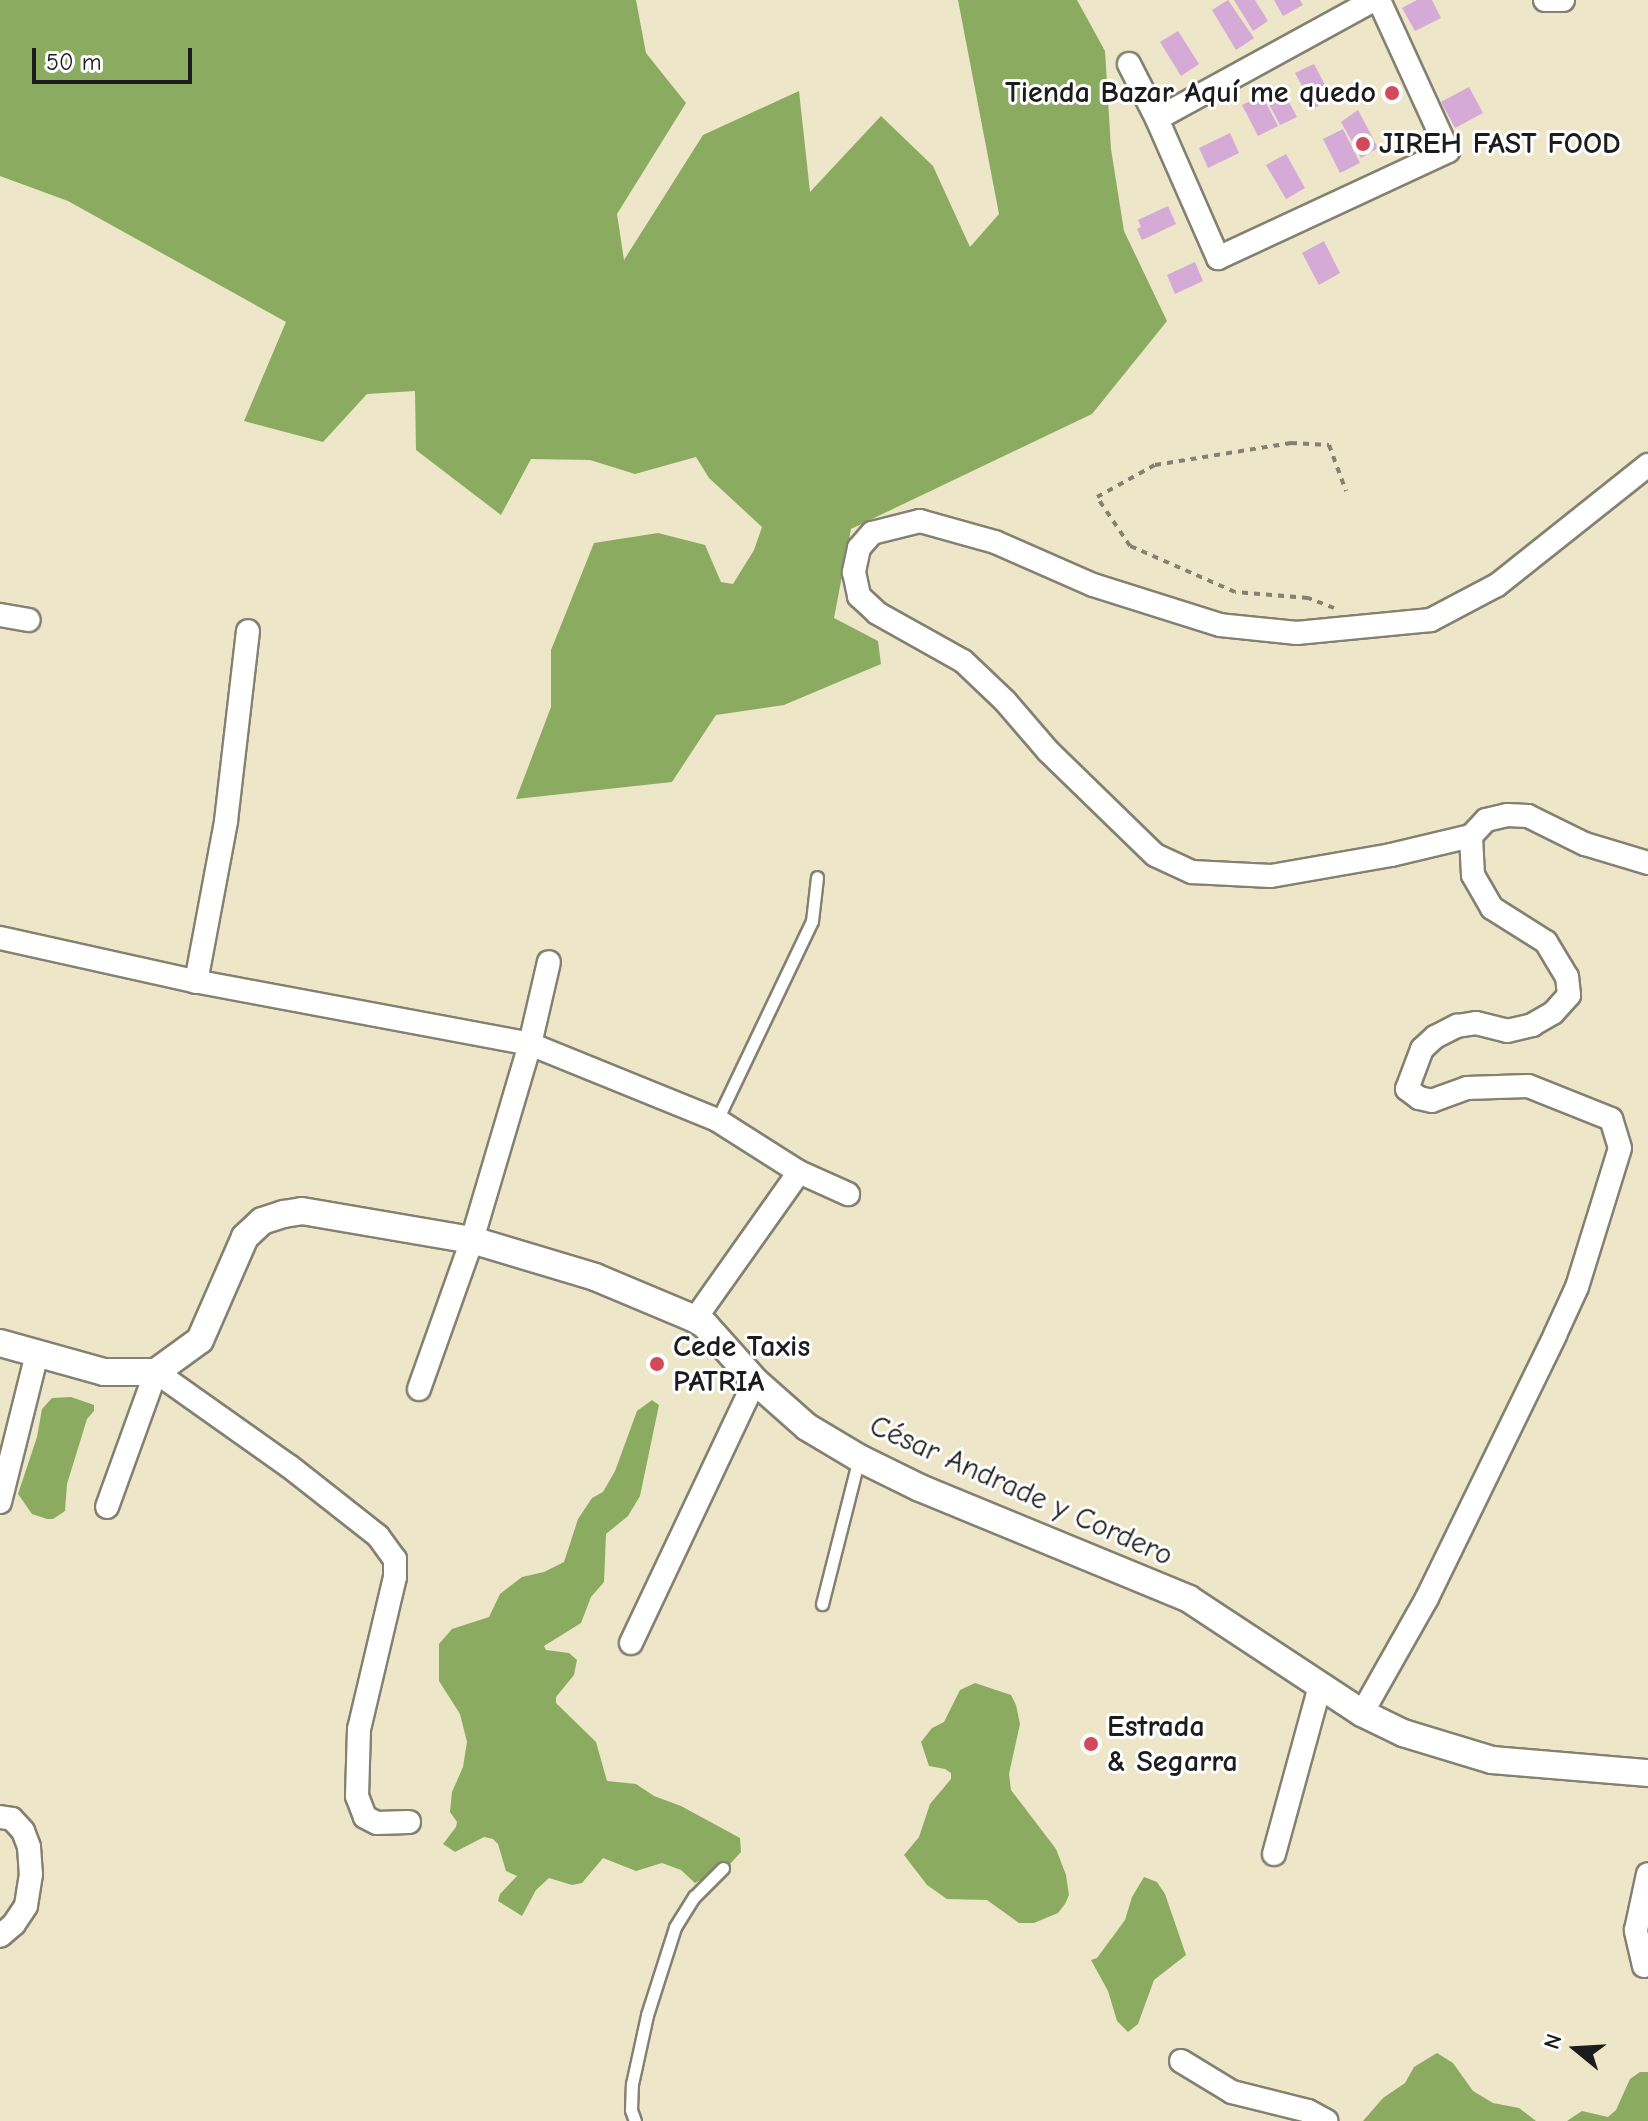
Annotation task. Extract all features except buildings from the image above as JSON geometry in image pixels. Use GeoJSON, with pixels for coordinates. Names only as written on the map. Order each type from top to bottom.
{"type":"FeatureCollection","features":[{"type":"Feature","properties":{"kind":"street"},"geometry":{"type":"LineString","coordinates":[[1129,64],[1157,119],[1218,258],[1448,151],[1377,0],[1157,119]]}},
{"type":"Feature","properties":{"kind":"street"},"geometry":{"type":"LineString","coordinates":[[1545,0],[1563,0]]}},
{"type":"Feature","properties":{"kind":"street"},"geometry":{"type":"LineString","coordinates":[[1648,465],[1497,585],[1431,620],[1297,633],[1220,625],[1093,585],[995,542],[920,521],[872,533],[859,548],[854,572],[859,596],[877,613],[963,661],[1155,855],[1192,872],[1271,876],[1391,855],[1471,836],[1486,820],[1507,815],[1528,816],[1585,844],[1648,863]]}},
{"type":"Feature","properties":{"kind":"street"},"geometry":{"type":"LineString","coordinates":[[0,615],[29,620]]}},
{"type":"Feature","properties":{"kind":"street"},"geometry":{"type":"LineString","coordinates":[[196,982],[226,821],[248,631]]}},
{"type":"Feature","properties":{"kind":"street"},"geometry":{"type":"LineString","coordinates":[[1362,1713],[1427,1598],[1577,1287],[1620,1148],[1611,1119],[1528,1086],[1467,1088],[1432,1101],[1419,1098],[1407,1089],[1422,1049],[1435,1037],[1457,1026],[1476,1023],[1507,1031],[1532,1025],[1553,1013],[1569,995],[1567,977],[1546,942],[1492,908],[1473,875],[1471,836]]}},
{"type":"Feature","properties":{"kind":"street"},"geometry":{"type":"LineString","coordinates":[[0,939],[196,982],[530,1044],[717,1120],[799,1172],[848,1194]]}},
{"type":"Feature","properties":{"kind":"street"},"geometry":{"type":"LineString","coordinates":[[419,1389],[472,1240],[530,1044],[549,962]]}},
{"type":"Feature","properties":{"kind":"street"},"geometry":{"type":"LineString","coordinates":[[695,1319],[799,1172]]}},
{"type":"Feature","properties":{"kind":"street","name":"César Andrade y Cordero"},"geometry":{"type":"LineString","coordinates":[[156,1372],[200,1340],[245,1237],[262,1221],[302,1211],[472,1240],[595,1277],[695,1319],[705,1325],[755,1381],[807,1427],[859,1458],[920,1488],[1189,1599],[1362,1713],[1403,1733],[1492,1760],[1647,1769]]}},
{"type":"Feature","properties":{"kind":"street"},"geometry":{"type":"LineString","coordinates":[[0,1343],[104,1372],[156,1372],[378,1536],[395,1559],[395,1577],[359,1729],[357,1796],[365,1817],[377,1823],[409,1822]]}},
{"type":"Feature","properties":{"kind":"street"},"geometry":{"type":"LineString","coordinates":[[0,1502],[37,1354]]}},
{"type":"Feature","properties":{"kind":"street"},"geometry":{"type":"LineString","coordinates":[[107,1507],[156,1372]]}},
{"type":"Feature","properties":{"kind":"street"},"geometry":{"type":"LineString","coordinates":[[631,1643],[755,1381]]}},
{"type":"Feature","properties":{"kind":"street"},"geometry":{"type":"LineString","coordinates":[[1274,1854],[1320,1686]]}},
{"type":"Feature","properties":{"kind":"street"},"geometry":{"type":"LineString","coordinates":[[0,1817],[12,1819],[23,1831],[29,1847],[31,1874],[26,1906],[14,1924],[0,1936]]}},
{"type":"Feature","properties":{"kind":"street"},"geometry":{"type":"LineString","coordinates":[[1644,1966],[1636,1930],[1648,1874]]}},
{"type":"Feature","properties":{"kind":"street"},"geometry":{"type":"LineString","coordinates":[[1181,2061],[1232,2092],[1308,2111],[1327,2121]]}},
{"type":"Feature","properties":{"kind":"lane"},"geometry":{"type":"LineString","coordinates":[[717,1120],[812,921],[817,877]]}},
{"type":"Feature","properties":{"kind":"lane"},"geometry":{"type":"LineString","coordinates":[[822,1604],[859,1458]]}},
{"type":"Feature","properties":{"kind":"lane"},"geometry":{"type":"LineString","coordinates":[[635,2121],[631,2110],[635,2070],[647,2015],[675,1927],[694,1897],[723,1868]]}},
{"type":"Feature","properties":{"kind":"path"},"geometry":{"type":"LineString","coordinates":[[1337,609],[1308,598],[1235,592],[1130,546],[1097,497],[1155,465],[1291,443],[1329,445],[1346,491]]}},
{"type":"Feature","properties":{"kind":"green space"},"geometry":{"type":"Polygon","coordinates":[[[0,0],[636,0],[646,53],[686,103],[617,214],[624,260],[703,135],[799,91],[810,192],[881,116],[933,166],[970,247],[999,214],[958,0],[1077,0],[1105,51],[1111,149],[1124,231],[1167,321],[1092,414],[851,529],[834,618],[878,641],[881,664],[784,705],[716,715],[672,782],[516,799],[551,707],[551,650],[594,543],[658,533],[705,545],[721,582],[733,584],[754,550],[762,527],[709,478],[696,457],[635,474],[590,460],[531,459],[501,515],[416,450],[415,391],[367,394],[323,442],[244,421],[286,322],[68,201],[0,176],[0,0]]]}},
{"type":"Feature","properties":{"kind":"green space"},"geometry":{"type":"Polygon","coordinates":[[[71,1397],[94,1405],[94,1411],[87,1419],[67,1484],[65,1511],[53,1519],[47,1519],[32,1514],[18,1494],[37,1437],[42,1409],[52,1398],[71,1397]]]}},
{"type":"Feature","properties":{"kind":"green space"},"geometry":{"type":"Polygon","coordinates":[[[652,1400],[659,1405],[640,1496],[628,1516],[606,1534],[604,1582],[591,1597],[581,1623],[544,1646],[546,1650],[569,1653],[577,1660],[574,1675],[556,1697],[556,1703],[596,1742],[607,1781],[636,1784],[654,1796],[681,1806],[740,1838],[741,1852],[729,1865],[695,1883],[681,1870],[662,1863],[636,1871],[603,1858],[582,1883],[572,1885],[549,1878],[536,1890],[522,1916],[498,1901],[500,1894],[517,1876],[506,1871],[498,1844],[493,1839],[484,1837],[455,1852],[443,1844],[456,1827],[457,1822],[450,1812],[452,1792],[463,1767],[467,1742],[460,1714],[439,1681],[439,1644],[452,1629],[489,1617],[500,1594],[522,1577],[544,1572],[564,1562],[578,1519],[592,1498],[603,1492],[615,1471],[637,1411],[652,1400]]]}},
{"type":"Feature","properties":{"kind":"green space"},"geometry":{"type":"Polygon","coordinates":[[[975,1683],[1011,1695],[1016,1705],[1020,1724],[1009,1774],[1011,1790],[1056,1849],[1066,1875],[1069,1895],[1065,1904],[1058,1913],[1034,1923],[1019,1923],[987,1900],[947,1899],[927,1885],[904,1855],[919,1837],[930,1804],[951,1779],[951,1773],[945,1769],[929,1766],[921,1742],[932,1728],[944,1722],[960,1690],[975,1683]]]}},
{"type":"Feature","properties":{"kind":"green space"},"geometry":{"type":"Polygon","coordinates":[[[1144,1877],[1157,1882],[1165,1894],[1186,1955],[1154,1980],[1138,2024],[1128,2032],[1117,2021],[1108,1991],[1091,1960],[1097,1958],[1125,1920],[1132,1897],[1144,1877]]]}},
{"type":"Feature","properties":{"kind":"green space"},"geometry":{"type":"Polygon","coordinates":[[[1437,2053],[1453,2063],[1473,2091],[1493,2103],[1519,2108],[1536,2121],[1363,2121],[1383,2098],[1405,2083],[1414,2067],[1437,2053]]]}},
{"type":"Feature","properties":{"kind":"green space"},"geometry":{"type":"Polygon","coordinates":[[[1640,2072],[1648,2072],[1648,2121],[1567,2121],[1582,2111],[1608,2117],[1616,2110],[1630,2079],[1640,2072]]]}},
{"type":"Feature","properties":{"kind":"place","name":"Tienda Bazar Aquí me quedo"},"geometry":{"type":"Point","coordinates":[1392,93]}},
{"type":"Feature","properties":{"kind":"place","name":"JIREH FAST FOOD"},"geometry":{"type":"Point","coordinates":[1363,144]}},
{"type":"Feature","properties":{"kind":"place","name":"Cede Taxis PATRIA"},"geometry":{"type":"Point","coordinates":[657,1364]}},
{"type":"Feature","properties":{"kind":"place","name":"Estrada & Segarra"},"geometry":{"type":"Point","coordinates":[1091,1744]}}]}
